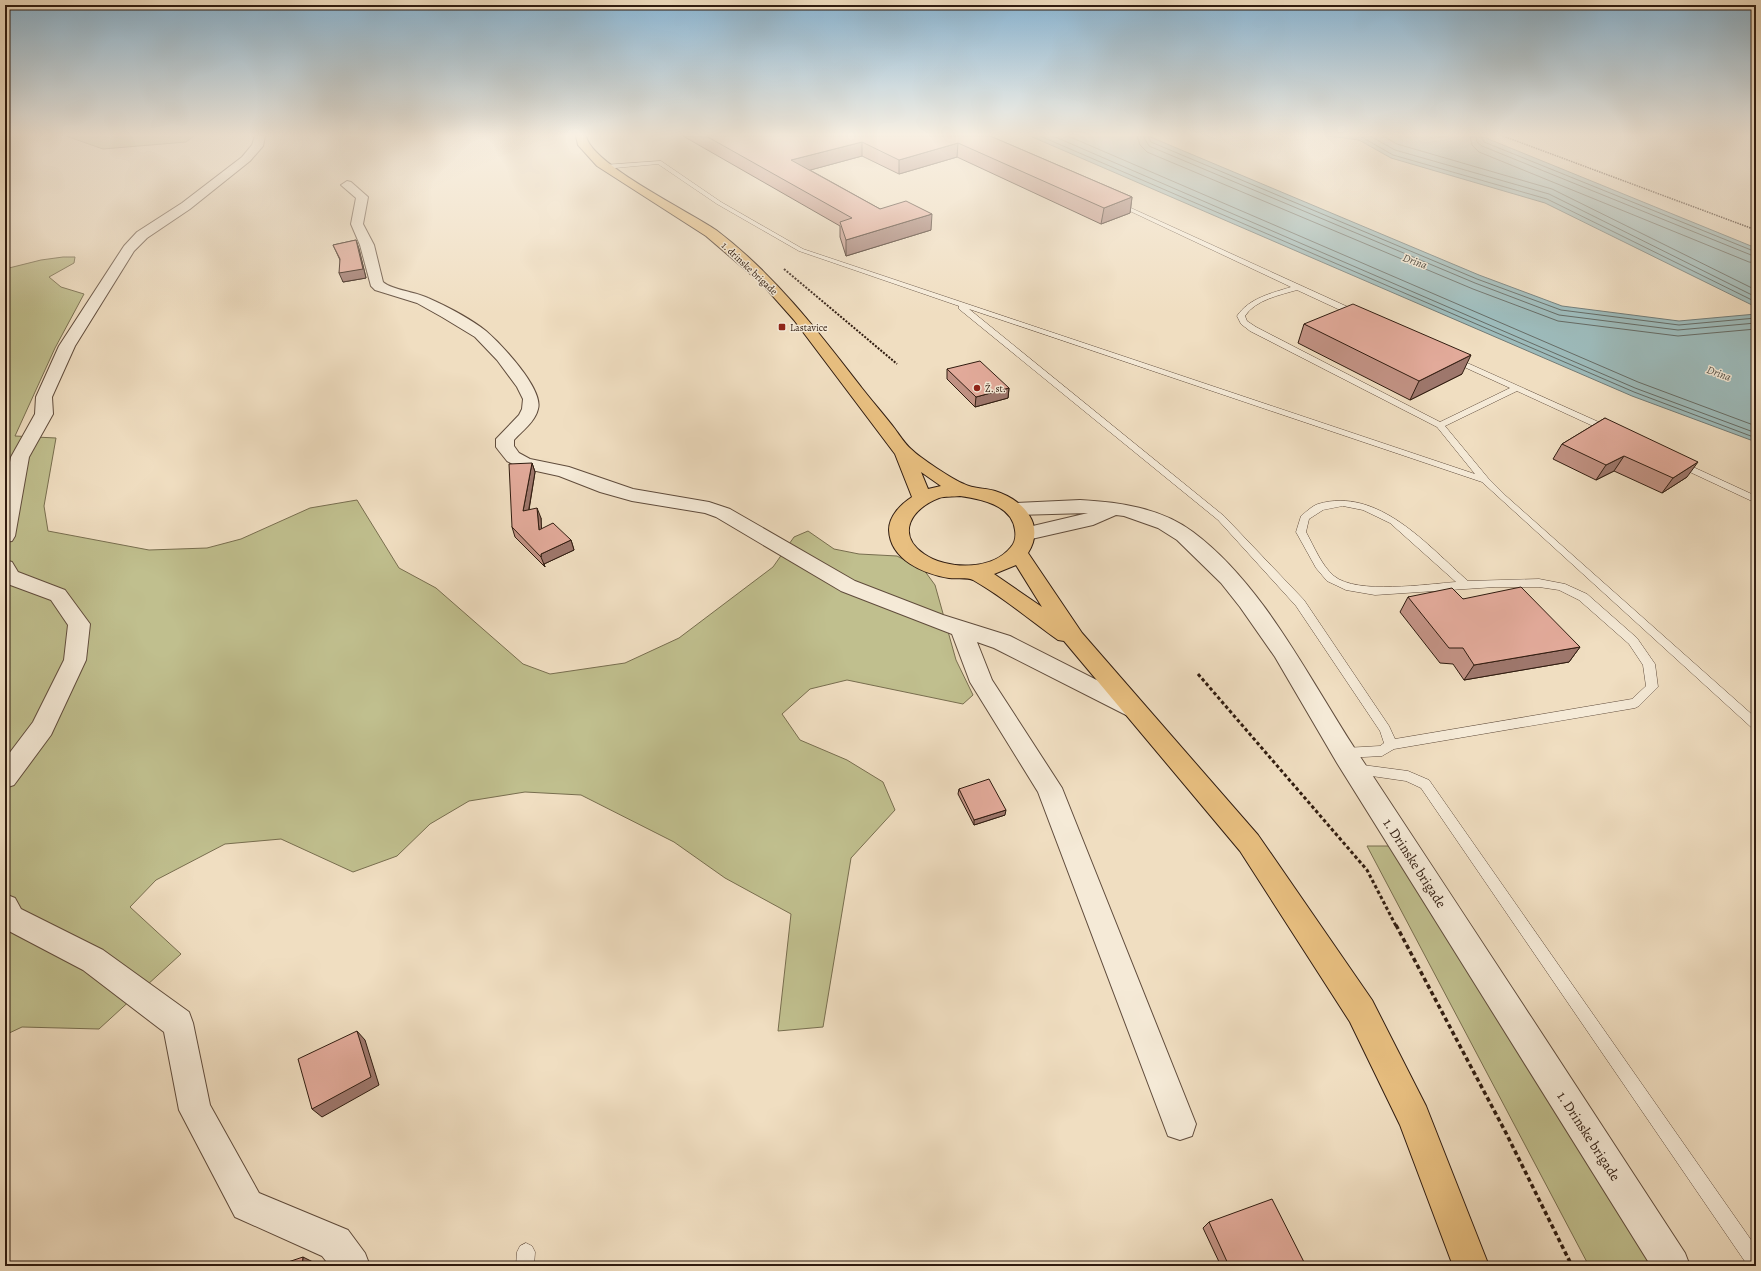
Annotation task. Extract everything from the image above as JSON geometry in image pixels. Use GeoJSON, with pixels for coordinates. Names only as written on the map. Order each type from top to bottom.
{"type":"FeatureCollection","features":[{"type":"Feature","properties":{"kind":"main road","name":"1. drinske brigade"},"geometry":{"type":"LineString","coordinates":[[650,195],[711,233],[766,280],[799,317],[904,453]]}},
{"type":"Feature","properties":{"kind":"main road"},"geometry":{"type":"LineString","coordinates":[[904,453],[960,490]]}},
{"type":"Feature","properties":{"kind":"main road"},"geometry":{"type":"LineString","coordinates":[[904,453],[922,498]]}},
{"type":"Feature","properties":{"kind":"main road"},"geometry":{"type":"LineString","coordinates":[[960,490],[980,492],[993,497],[1014,509],[1024,521],[1027,534],[1025,544],[1008,562],[993,569],[976,572],[954,572],[933,567],[915,558],[904,546],[898,532],[900,519],[909,507],[922,498],[940,492],[960,490]]}},
{"type":"Feature","properties":{"kind":"main road"},"geometry":{"type":"LineString","coordinates":[[1018,553],[1074,639],[1249,843],[1361,1011],[1414,1118],[1471,1266]]}},
{"type":"Feature","properties":{"kind":"main road"},"geometry":{"type":"LineString","coordinates":[[976,572],[1074,639]]}},
{"type":"Feature","properties":{"kind":"street"},"geometry":{"type":"LineString","coordinates":[[5,536],[20,457],[44,414],[44,397],[67,346],[129,249],[142,235],[200,195]]}},
{"type":"Feature","properties":{"kind":"street"},"geometry":{"type":"LineString","coordinates":[[360,195],[362,197],[358,224],[367,245],[376,283],[380,287],[422,300],[480,334],[503,357],[525,387],[531,399],[530,409],[526,417],[506,439],[505,447],[513,457],[524,463],[563,471],[585,478],[607,488],[632,495],[709,508],[723,513],[782,549],[848,586],[961,629],[1002,642],[1134,709]]}},
{"type":"Feature","properties":{"kind":"street","name":"1. Drinske brigade"},"geometry":{"type":"LineString","coordinates":[[1014,509],[1068,505],[1114,509],[1161,522],[1184,535],[1227,574],[1272,634],[1350,761],[1672,1266]]}},
{"type":"Feature","properties":{"kind":"street"},"geometry":{"type":"LineString","coordinates":[[1027,534],[1086,521],[1114,509]]}},
{"type":"Feature","properties":{"kind":"street"},"geometry":{"type":"LineString","coordinates":[[5,778],[42,728],[75,660],[79,624],[58,595],[7,574]]}},
{"type":"Feature","properties":{"kind":"street"},"geometry":{"type":"LineString","coordinates":[[961,629],[982,682],[1049,788],[1180,1124]]}},
{"type":"Feature","properties":{"kind":"street"},"geometry":{"type":"LineString","coordinates":[[5,907],[11,918],[93,960],[178,1023],[195,1110],[247,1205],[340,1258]]}},
{"type":"Feature","properties":{"kind":"lane"},"geometry":{"type":"LineString","coordinates":[[708,195],[801,250],[1485,480]]}},
{"type":"Feature","properties":{"kind":"lane"},"geometry":{"type":"LineString","coordinates":[[1111,200],[1361,316]]}},
{"type":"Feature","properties":{"kind":"lane"},"geometry":{"type":"LineString","coordinates":[[1298,287],[1250,305],[1243,311],[1241,316],[1244,322],[1252,329],[1440,425],[1485,480],[1756,725]]}},
{"type":"Feature","properties":{"kind":"lane"},"geometry":{"type":"LineString","coordinates":[[956,302],[1221,518],[1300,604],[1385,729],[1391,745]]}},
{"type":"Feature","properties":{"kind":"lane"},"geometry":{"type":"LineString","coordinates":[[1445,355],[1615,433]]}},
{"type":"Feature","properties":{"kind":"lane"},"geometry":{"type":"LineString","coordinates":[[1440,425],[1516,388]]}},
{"type":"Feature","properties":{"kind":"lane"},"geometry":{"type":"LineString","coordinates":[[1671,459],[1756,500]]}},
{"type":"Feature","properties":{"kind":"lane"},"geometry":{"type":"LineString","coordinates":[[1350,761],[1382,751],[1391,745],[1635,703],[1652,687],[1649,664],[1633,641],[1583,597],[1561,588],[1539,583],[1495,583],[1467,586],[1375,591],[1346,586],[1331,579],[1320,566],[1301,532],[1304,518],[1320,507],[1336,504],[1343,503],[1366,508],[1393,521],[1467,586]]}},
{"type":"Feature","properties":{"kind":"lane"},"geometry":{"type":"LineString","coordinates":[[1350,761],[1408,776],[1425,784],[1756,1262]]}},
{"type":"Feature","properties":{"kind":"path"},"geometry":{"type":"LineString","coordinates":[[1663,195],[1756,230]]}},
{"type":"Feature","properties":{"kind":"path"},"geometry":{"type":"LineString","coordinates":[[1198,674],[1367,870],[1506,1133],[1572,1266]]}},
{"type":"Feature","properties":{"kind":"shaded area"},"geometry":{"type":"Polygon","coordinates":[[[75,257],[74,263],[49,277],[61,287],[84,294],[55,348],[15,436],[56,438],[44,506],[48,531],[149,550],[207,548],[241,539],[310,508],[357,500],[399,568],[436,588],[523,664],[550,674],[625,663],[679,638],[773,567],[794,537],[808,531],[834,549],[859,554],[897,556],[924,570],[935,585],[956,660],[973,695],[963,704],[847,680],[810,689],[782,714],[800,740],[847,760],[883,782],[895,810],[851,858],[823,1027],[778,1031],[791,914],[725,878],[674,842],[581,795],[525,792],[469,801],[430,824],[397,856],[353,872],[281,839],[225,844],[156,880],[130,907],[181,954],[99,1029],[22,1027],[5,1035],[5,269],[41,260],[75,257]]]}},
{"type":"Feature","properties":{"kind":"shaded area"},"geometry":{"type":"Polygon","coordinates":[[[1367,846],[1393,846],[1656,1266],[1589,1266],[1367,846]]]}},
{"type":"Feature","properties":{"kind":"water","name":"Drina"},"geometry":{"type":"Polygon","coordinates":[[[1167,195],[1289,195],[1479,275],[1562,306],[1679,321],[1756,314],[1756,442],[1632,396],[1167,195]]]}},
{"type":"Feature","properties":{"kind":"water"},"geometry":{"type":"Polygon","coordinates":[[[1519,195],[1627,195],[1756,248],[1756,307],[1545,203],[1519,195]]]}},
{"type":"Feature","properties":{"kind":"building"},"geometry":{"type":"Polygon","coordinates":[[[812,195],[855,195],[880,209],[906,201],[932,214],[846,240],[840,222],[852,218],[812,195]]]}},
{"type":"Feature","properties":{"kind":"building"},"geometry":{"type":"Polygon","coordinates":[[[1076,195],[1128,195],[1132,197],[1104,208],[1076,195]]]}},
{"type":"Feature","properties":{"kind":"building"},"geometry":{"type":"Polygon","coordinates":[[[356,240],[363,269],[339,273],[340,259],[333,245],[356,240]]]}},
{"type":"Feature","properties":{"kind":"building"},"geometry":{"type":"Polygon","coordinates":[[[1353,304],[1471,355],[1419,381],[1304,324],[1353,304]]]}},
{"type":"Feature","properties":{"kind":"building"},"geometry":{"type":"Polygon","coordinates":[[[980,361],[1009,388],[976,397],[947,369],[980,361]]]}},
{"type":"Feature","properties":{"kind":"building"},"geometry":{"type":"Polygon","coordinates":[[[1605,418],[1698,462],[1673,478],[1624,456],[1606,465],[1562,444],[1605,418]]]}},
{"type":"Feature","properties":{"kind":"building"},"geometry":{"type":"Polygon","coordinates":[[[532,463],[523,511],[537,508],[539,530],[553,523],[571,540],[541,554],[541,557],[512,527],[509,464],[532,463]]]}},
{"type":"Feature","properties":{"kind":"building"},"geometry":{"type":"Polygon","coordinates":[[[1521,587],[1580,647],[1474,665],[1463,648],[1449,648],[1408,597],[1452,588],[1463,599],[1521,587]]]}},
{"type":"Feature","properties":{"kind":"building"},"geometry":{"type":"Polygon","coordinates":[[[989,779],[1006,810],[974,820],[959,789],[989,779]]]}},
{"type":"Feature","properties":{"kind":"building"},"geometry":{"type":"Polygon","coordinates":[[[357,1031],[371,1077],[312,1109],[298,1059],[357,1031]]]}},
{"type":"Feature","properties":{"kind":"building"},"geometry":{"type":"Polygon","coordinates":[[[1272,1199],[1306,1266],[1229,1266],[1209,1222],[1272,1199]]]}},
{"type":"Feature","properties":{"kind":"building"},"geometry":{"type":"Polygon","coordinates":[[[303,1257],[302,1266],[276,1266],[303,1257]]]}},
{"type":"Feature","properties":{"kind":"place","name":"Lastavice"},"geometry":{"type":"Point","coordinates":[782,327]}},
{"type":"Feature","properties":{"kind":"place","name":"Ž. st."},"geometry":{"type":"Point","coordinates":[977,388]}}]}
